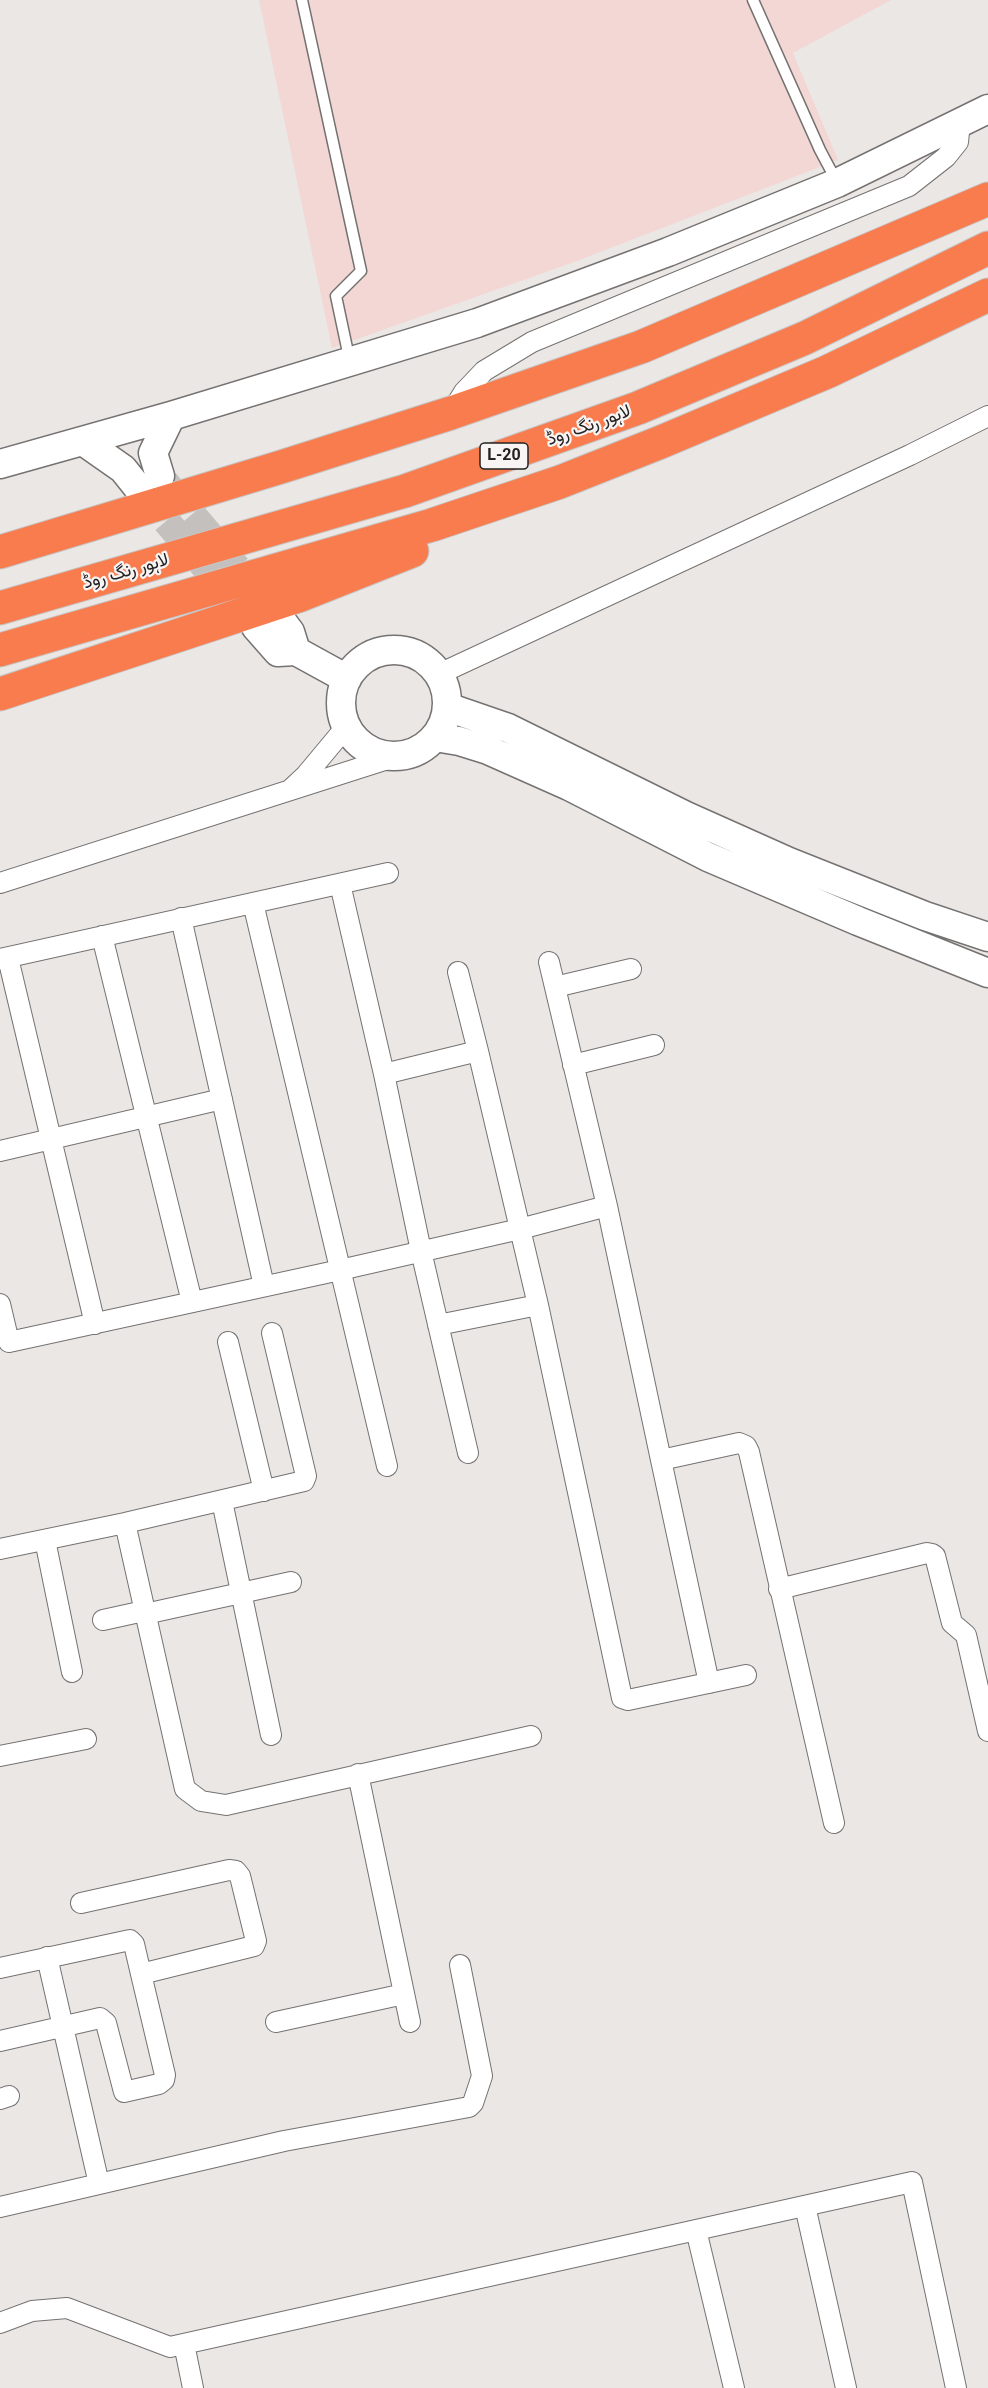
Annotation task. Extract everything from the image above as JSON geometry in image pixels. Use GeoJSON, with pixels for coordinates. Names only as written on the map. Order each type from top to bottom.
{"type":"FeatureCollection","features":[{"type":"Feature","properties":{"kind":"highway"},"geometry":{"type":"LineString","coordinates":[[0,552],[451,413],[641,347],[988,199]]}},
{"type":"Feature","properties":{"kind":"highway","name":"لاہور رنگ روڈ"},"geometry":{"type":"LineString","coordinates":[[0,608],[405,491],[638,408],[806,338],[988,248]]}},
{"type":"Feature","properties":{"kind":"highway","name":"L-20"},"geometry":{"type":"LineString","coordinates":[[0,650],[400,535],[560,482],[827,372],[988,295]]}},
{"type":"Feature","properties":{"kind":"highway"},"geometry":{"type":"LineString","coordinates":[[0,694],[301,595],[471,527],[560,482]]}},
{"type":"Feature","properties":{"kind":"highway"},"geometry":{"type":"LineString","coordinates":[[0,715],[157,641]]}},
{"type":"Feature","properties":{"kind":"street"},"geometry":{"type":"LineString","coordinates":[[0,464],[171,416],[500,315],[668,252],[837,183],[988,109]]}},
{"type":"Feature","properties":{"kind":"street"},"geometry":{"type":"LineString","coordinates":[[451,413],[464,392],[484,372],[532,342],[909,186],[946,157],[958,142],[960,122]]}},
{"type":"Feature","properties":{"kind":"street"},"geometry":{"type":"LineString","coordinates":[[82,441],[144,472],[171,416]]}},
{"type":"Feature","properties":{"kind":"street"},"geometry":{"type":"LineString","coordinates":[[439,674],[910,455],[988,416]]}},
{"type":"Feature","properties":{"kind":"street"},"geometry":{"type":"LineString","coordinates":[[267,622],[290,632],[296,651],[347,679]]}},
{"type":"Feature","properties":{"kind":"street"},"geometry":{"type":"LineString","coordinates":[[398,650],[414,654],[428,662],[439,674],[444,684],[447,706],[444,723],[435,737],[423,748],[407,755],[381,755],[367,749],[346,727],[341,703],[347,679],[366,658],[381,652],[398,650]]}},
{"type":"Feature","properties":{"kind":"street"},"geometry":{"type":"LineString","coordinates":[[447,706],[508,728],[686,816],[789,862],[925,916],[988,937]]}},
{"type":"Feature","properties":{"kind":"street"},"geometry":{"type":"LineString","coordinates":[[287,792],[306,775],[346,727]]}},
{"type":"Feature","properties":{"kind":"street"},"geometry":{"type":"LineString","coordinates":[[435,737],[459,741],[488,750],[569,786],[708,857],[988,973]]}},
{"type":"Feature","properties":{"kind":"street"},"geometry":{"type":"LineString","coordinates":[[0,883],[397,756]]}},
{"type":"Feature","properties":{"kind":"street"},"geometry":{"type":"LineString","coordinates":[[96,1324],[52,1139],[4,958],[388,873]]}},
{"type":"Feature","properties":{"kind":"street"},"geometry":{"type":"LineString","coordinates":[[340,884],[468,1453]]}},
{"type":"Feature","properties":{"kind":"street"},"geometry":{"type":"LineString","coordinates":[[253,903],[387,1466]]}},
{"type":"Feature","properties":{"kind":"street"},"geometry":{"type":"LineString","coordinates":[[181,918],[264,1286]]}},
{"type":"Feature","properties":{"kind":"street"},"geometry":{"type":"LineString","coordinates":[[102,936],[192,1302]]}},
{"type":"Feature","properties":{"kind":"street"},"geometry":{"type":"LineString","coordinates":[[549,962],[607,1206],[709,1683]]}},
{"type":"Feature","properties":{"kind":"street"},"geometry":{"type":"LineString","coordinates":[[555,987],[632,969]]}},
{"type":"Feature","properties":{"kind":"street"},"geometry":{"type":"LineString","coordinates":[[459,972],[538,1305],[622,1698],[628,1700],[746,1675]]}},
{"type":"Feature","properties":{"kind":"street"},"geometry":{"type":"LineString","coordinates":[[573,1065],[654,1045]]}},
{"type":"Feature","properties":{"kind":"street"},"geometry":{"type":"LineString","coordinates":[[384,1074],[478,1051]]}},
{"type":"Feature","properties":{"kind":"street"},"geometry":{"type":"LineString","coordinates":[[0,1151],[222,1099]]}},
{"type":"Feature","properties":{"kind":"street"},"geometry":{"type":"LineString","coordinates":[[0,1304],[4,1343],[340,1270],[520,1229],[607,1206]]}},
{"type":"Feature","properties":{"kind":"street"},"geometry":{"type":"LineString","coordinates":[[438,1325],[538,1305]]}},
{"type":"Feature","properties":{"kind":"street"},"geometry":{"type":"LineString","coordinates":[[0,1550],[304,1481],[306,1476],[272,1333]]}},
{"type":"Feature","properties":{"kind":"street"},"geometry":{"type":"LineString","coordinates":[[228,1342],[264,1491]]}},
{"type":"Feature","properties":{"kind":"street"},"geometry":{"type":"LineString","coordinates":[[661,1461],[740,1443],[746,1446],[749,1452],[834,1823]]}},
{"type":"Feature","properties":{"kind":"street"},"geometry":{"type":"LineString","coordinates":[[222,1501],[271,1735]]}},
{"type":"Feature","properties":{"kind":"street"},"geometry":{"type":"LineString","coordinates":[[125,1523],[185,1789],[201,1801],[226,1804],[531,1736]]}},
{"type":"Feature","properties":{"kind":"street"},"geometry":{"type":"LineString","coordinates":[[45,1540],[72,1672]]}},
{"type":"Feature","properties":{"kind":"street"},"geometry":{"type":"LineString","coordinates":[[779,1588],[927,1553],[935,1556],[952,1623],[966,1635],[988,1731]]}},
{"type":"Feature","properties":{"kind":"street"},"geometry":{"type":"LineString","coordinates":[[103,1620],[241,1594],[291,1582]]}},
{"type":"Feature","properties":{"kind":"street"},"geometry":{"type":"LineString","coordinates":[[0,1756],[86,1739]]}},
{"type":"Feature","properties":{"kind":"street"},"geometry":{"type":"LineString","coordinates":[[358,1774],[410,2022]]}},
{"type":"Feature","properties":{"kind":"street"},"geometry":{"type":"LineString","coordinates":[[81,1903],[229,1870],[236,1871],[240,1875],[256,1941],[254,1946],[141,1974]]}},
{"type":"Feature","properties":{"kind":"street"},"geometry":{"type":"LineString","coordinates":[[0,1968],[130,1940],[134,1944],[165,2075],[162,2083],[124,2092],[103,2019],[100,2018],[0,2041]]}},
{"type":"Feature","properties":{"kind":"street"},"geometry":{"type":"LineString","coordinates":[[47,1957],[99,2184]]}},
{"type":"Feature","properties":{"kind":"street"},"geometry":{"type":"LineString","coordinates":[[0,2207],[284,2141],[469,2107],[473,2103],[482,2076],[460,1965]]}},
{"type":"Feature","properties":{"kind":"street"},"geometry":{"type":"LineString","coordinates":[[276,2022],[404,1994]]}},
{"type":"Feature","properties":{"kind":"street"},"geometry":{"type":"LineString","coordinates":[[0,2323],[32,2311],[68,2308],[170,2347],[912,2182],[956,2388]]}},
{"type":"Feature","properties":{"kind":"street"},"geometry":{"type":"LineString","coordinates":[[806,2206],[846,2388]]}},
{"type":"Feature","properties":{"kind":"street"},"geometry":{"type":"LineString","coordinates":[[696,2230],[734,2388]]}},
{"type":"Feature","properties":{"kind":"street"},"geometry":{"type":"LineString","coordinates":[[184,2344],[193,2388]]}},
{"type":"Feature","properties":{"kind":"lane"},"geometry":{"type":"LineString","coordinates":[[302,0],[361,271],[336,296],[350,362]]}},
{"type":"Feature","properties":{"kind":"lane"},"geometry":{"type":"LineString","coordinates":[[753,0],[837,183]]}},
{"type":"Feature","properties":{"kind":"shaded area"},"geometry":{"type":"Polygon","coordinates":[[[259,0],[891,0],[793,53],[838,160],[577,261],[332,348],[259,0]]]}},
{"type":"Feature","properties":{"kind":"tunnel"},"geometry":{"type":"LineString","coordinates":[[165,482],[259,594]]}},
{"type":"Feature","properties":{"kind":"tunnel"},"geometry":{"type":"LineString","coordinates":[[139,489],[233,600]]}}]}
